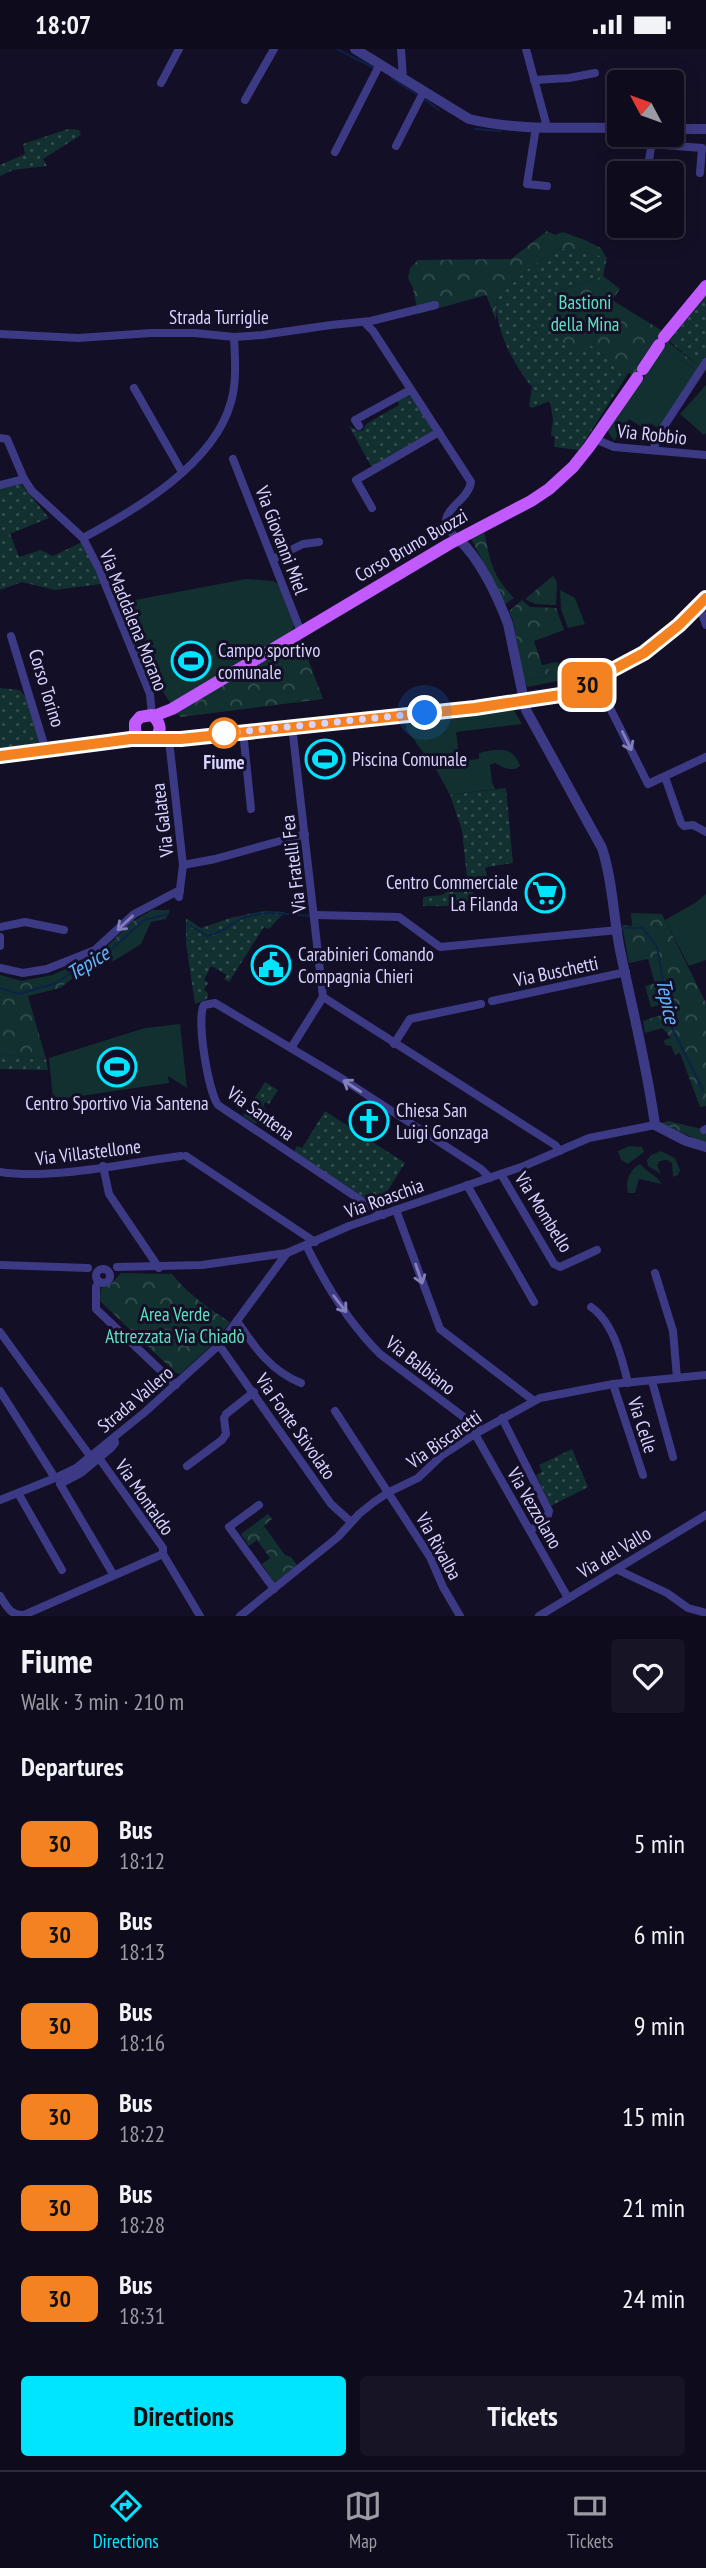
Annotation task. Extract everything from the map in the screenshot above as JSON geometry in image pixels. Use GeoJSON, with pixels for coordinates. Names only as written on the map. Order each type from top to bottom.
{"type":"FeatureCollection","features":[{"type":"Feature","properties":{"kind":"main road","name":"Corso Bruno Buozzi"},"geometry":{"type":"LineString","coordinates":[[153,727],[172,709],[458,539],[549,489],[573,467],[595,439],[662,341],[706,286]]}},
{"type":"Feature","properties":{"kind":"main road","name":"Corso Torino"},"geometry":{"type":"LineString","coordinates":[[93,745],[134,726],[140,717],[153,727]]}},
{"type":"Feature","properties":{"kind":"main road"},"geometry":{"type":"LineString","coordinates":[[134,726],[135,731],[153,727]]}},
{"type":"Feature","properties":{"kind":"main road","name":"Corso Torino"},"geometry":{"type":"LineString","coordinates":[[0,756],[93,745],[153,727]]}},
{"type":"Feature","properties":{"kind":"street"},"geometry":{"type":"LineString","coordinates":[[161,83],[179,49]]}},
{"type":"Feature","properties":{"kind":"street"},"geometry":{"type":"LineString","coordinates":[[245,100],[274,49]]}},
{"type":"Feature","properties":{"kind":"street"},"geometry":{"type":"LineString","coordinates":[[355,49],[403,78],[422,95],[469,119],[486,123],[542,127],[607,128]]}},
{"type":"Feature","properties":{"kind":"street"},"geometry":{"type":"LineString","coordinates":[[401,49],[403,78]]}},
{"type":"Feature","properties":{"kind":"street"},"geometry":{"type":"LineString","coordinates":[[526,49],[542,127],[527,184],[547,186]]}},
{"type":"Feature","properties":{"kind":"street"},"geometry":{"type":"LineString","coordinates":[[335,152],[380,64]]}},
{"type":"Feature","properties":{"kind":"street"},"geometry":{"type":"LineString","coordinates":[[534,80],[595,73]]}},
{"type":"Feature","properties":{"kind":"street"},"geometry":{"type":"LineString","coordinates":[[396,146],[422,95]]}},
{"type":"Feature","properties":{"kind":"street"},"geometry":{"type":"LineString","coordinates":[[684,129],[706,129]]}},
{"type":"Feature","properties":{"kind":"street"},"geometry":{"type":"LineString","coordinates":[[684,145],[702,148],[700,173]]}},
{"type":"Feature","properties":{"kind":"street","name":"Strada Turriglie"},"geometry":{"type":"LineString","coordinates":[[0,334],[78,338],[195,333],[234,337],[364,322],[435,305]]}},
{"type":"Feature","properties":{"kind":"street"},"geometry":{"type":"LineString","coordinates":[[364,322],[373,331],[471,482],[469,491],[448,512],[446,518],[451,533],[474,556],[508,624],[522,701],[602,848],[655,1125],[686,1141],[706,1147]]}},
{"type":"Feature","properties":{"kind":"street","name":"Via Maddalena Morano"},"geometry":{"type":"LineString","coordinates":[[83,538],[134,510],[182,472],[218,430],[231,404],[235,371],[234,337]]}},
{"type":"Feature","properties":{"kind":"street"},"geometry":{"type":"LineString","coordinates":[[653,450],[659,434],[706,362]]}},
{"type":"Feature","properties":{"kind":"street"},"geometry":{"type":"LineString","coordinates":[[134,388],[182,472]]}},
{"type":"Feature","properties":{"kind":"street"},"geometry":{"type":"LineString","coordinates":[[354,423],[410,390]]}},
{"type":"Feature","properties":{"kind":"street"},"geometry":{"type":"LineString","coordinates":[[372,508],[356,480],[439,432]]}},
{"type":"Feature","properties":{"kind":"street","name":"Via Maddalena Morano"},"geometry":{"type":"LineString","coordinates":[[0,437],[7,439],[32,491],[83,538],[99,569],[150,694],[153,727]]}},
{"type":"Feature","properties":{"kind":"street","name":"Via Robbio"},"geometry":{"type":"LineString","coordinates":[[595,439],[607,445],[706,455]]}},
{"type":"Feature","properties":{"kind":"street","name":"Via Giovanni Miel"},"geometry":{"type":"LineString","coordinates":[[233,459],[301,632]]}},
{"type":"Feature","properties":{"kind":"street"},"geometry":{"type":"LineString","coordinates":[[0,485],[24,479]]}},
{"type":"Feature","properties":{"kind":"street"},"geometry":{"type":"LineString","coordinates":[[273,559],[303,544],[319,542]]}},
{"type":"Feature","properties":{"kind":"street"},"geometry":{"type":"LineString","coordinates":[[153,727],[169,740],[567,694],[644,653],[703,602]]}},
{"type":"Feature","properties":{"kind":"street"},"geometry":{"type":"LineString","coordinates":[[703,602],[706,625]]}},
{"type":"Feature","properties":{"kind":"street","name":"Corso Torino"},"geometry":{"type":"LineString","coordinates":[[11,636],[46,751]]}},
{"type":"Feature","properties":{"kind":"street"},"geometry":{"type":"LineString","coordinates":[[596,680],[648,784],[706,757]]}},
{"type":"Feature","properties":{"kind":"street","name":"Via Fratelli Fea"},"geometry":{"type":"LineString","coordinates":[[292,726],[323,997]]}},
{"type":"Feature","properties":{"kind":"street"},"geometry":{"type":"LineString","coordinates":[[153,727],[192,736]]}},
{"type":"Feature","properties":{"kind":"street"},"geometry":{"type":"LineString","coordinates":[[243,731],[251,809]]}},
{"type":"Feature","properties":{"kind":"street","name":"Via Galatea"},"geometry":{"type":"LineString","coordinates":[[0,968],[23,973],[47,969],[95,950],[134,914],[180,893],[183,865],[169,740]]}},
{"type":"Feature","properties":{"kind":"street"},"geometry":{"type":"LineString","coordinates":[[665,777],[681,823],[693,825],[706,832]]}},
{"type":"Feature","properties":{"kind":"street"},"geometry":{"type":"LineString","coordinates":[[183,865],[215,859],[304,834]]}},
{"type":"Feature","properties":{"kind":"street"},"geometry":{"type":"LineString","coordinates":[[314,915],[398,917],[440,947],[618,930]]}},
{"type":"Feature","properties":{"kind":"street"},"geometry":{"type":"LineString","coordinates":[[0,926],[25,922],[64,930]]}},
{"type":"Feature","properties":{"kind":"street"},"geometry":{"type":"LineString","coordinates":[[0,937],[0,946]]}},
{"type":"Feature","properties":{"kind":"street","name":"Via Buschetti"},"geometry":{"type":"LineString","coordinates":[[492,1001],[626,972]]}},
{"type":"Feature","properties":{"kind":"street"},"geometry":{"type":"LineString","coordinates":[[490,1178],[481,1168],[291,1048],[323,997],[555,1145],[560,1151]]}},
{"type":"Feature","properties":{"kind":"street","name":"Via Santena"},"geometry":{"type":"LineString","coordinates":[[291,1048],[215,1003],[207,1003],[201,1008],[211,1092],[218,1105],[383,1215]]}},
{"type":"Feature","properties":{"kind":"street"},"geometry":{"type":"LineString","coordinates":[[394,1044],[410,1019],[481,1004]]}},
{"type":"Feature","properties":{"kind":"street","name":"Via Roaschia"},"geometry":{"type":"LineString","coordinates":[[102,1274],[117,1268],[202,1265],[287,1253],[601,1135],[655,1125]]}},
{"type":"Feature","properties":{"kind":"street","name":"Via Villastellone"},"geometry":{"type":"LineString","coordinates":[[0,1172],[24,1175],[183,1156],[315,1241]]}},
{"type":"Feature","properties":{"kind":"street"},"geometry":{"type":"LineString","coordinates":[[103,1166],[109,1194],[159,1268]]}},
{"type":"Feature","properties":{"kind":"street","name":"Via Mombello"},"geometry":{"type":"LineString","coordinates":[[501,1174],[554,1264],[560,1267],[568,1265],[597,1250]]}},
{"type":"Feature","properties":{"kind":"street"},"geometry":{"type":"LineString","coordinates":[[467,1185],[534,1302]]}},
{"type":"Feature","properties":{"kind":"street"},"geometry":{"type":"LineString","coordinates":[[396,1210],[440,1329],[534,1401]]}},
{"type":"Feature","properties":{"kind":"street","name":"Via Balbiano"},"geometry":{"type":"LineString","coordinates":[[306,1245],[329,1290],[368,1343],[478,1432]]}},
{"type":"Feature","properties":{"kind":"street","name":"Strada Vallero"},"geometry":{"type":"LineString","coordinates":[[0,1500],[55,1478],[95,1457],[219,1345],[287,1253]]}},
{"type":"Feature","properties":{"kind":"street"},"geometry":{"type":"LineString","coordinates":[[0,1265],[88,1268],[102,1274],[95,1306],[99,1313],[176,1385]]}},
{"type":"Feature","properties":{"kind":"street"},"geometry":{"type":"LineString","coordinates":[[654,1273],[673,1331],[677,1378]]}},
{"type":"Feature","properties":{"kind":"street"},"geometry":{"type":"LineString","coordinates":[[591,1307],[598,1311],[610,1329],[628,1383]]}},
{"type":"Feature","properties":{"kind":"street"},"geometry":{"type":"LineString","coordinates":[[237,1321],[265,1361],[301,1384]]}},
{"type":"Feature","properties":{"kind":"street","name":"Via Montaldo"},"geometry":{"type":"LineString","coordinates":[[0,1332],[163,1548],[163,1554]]}},
{"type":"Feature","properties":{"kind":"street","name":"Via Fonte Stivolato"},"geometry":{"type":"LineString","coordinates":[[219,1345],[331,1504],[351,1522]]}},
{"type":"Feature","properties":{"kind":"street","name":"Via Biscaretti"},"geometry":{"type":"LineString","coordinates":[[240,1616],[389,1492],[418,1478],[441,1456],[534,1401],[548,1395],[613,1384],[706,1375]]}},
{"type":"Feature","properties":{"kind":"street"},"geometry":{"type":"LineString","coordinates":[[652,1381],[673,1457]]}},
{"type":"Feature","properties":{"kind":"street","name":"Via Celle"},"geometry":{"type":"LineString","coordinates":[[613,1384],[643,1475]]}},
{"type":"Feature","properties":{"kind":"street"},"geometry":{"type":"LineString","coordinates":[[0,1391],[55,1478]]}},
{"type":"Feature","properties":{"kind":"street"},"geometry":{"type":"LineString","coordinates":[[187,1466],[222,1440],[226,1434],[226,1414],[254,1392]]}},
{"type":"Feature","properties":{"kind":"street","name":"Via Rivalba"},"geometry":{"type":"LineString","coordinates":[[335,1411],[430,1557],[460,1616]]}},
{"type":"Feature","properties":{"kind":"street"},"geometry":{"type":"LineString","coordinates":[[502,1418],[549,1511],[546,1521],[530,1530]]}},
{"type":"Feature","properties":{"kind":"street","name":"Via Vezzolano"},"geometry":{"type":"LineString","coordinates":[[478,1432],[568,1598]]}},
{"type":"Feature","properties":{"kind":"street"},"geometry":{"type":"LineString","coordinates":[[95,1457],[60,1484],[113,1574]]}},
{"type":"Feature","properties":{"kind":"street"},"geometry":{"type":"LineString","coordinates":[[18,1493],[62,1570]]}},
{"type":"Feature","properties":{"kind":"street"},"geometry":{"type":"LineString","coordinates":[[259,1505],[229,1527],[274,1589]]}},
{"type":"Feature","properties":{"kind":"street","name":"Via del Vallo"},"geometry":{"type":"LineString","coordinates":[[539,1616],[706,1515]]}},
{"type":"Feature","properties":{"kind":"street"},"geometry":{"type":"LineString","coordinates":[[0,1596],[11,1612],[24,1615],[163,1554],[200,1616]]}},
{"type":"Feature","properties":{"kind":"street"},"geometry":{"type":"LineString","coordinates":[[618,1570],[667,1593],[681,1604],[706,1611]]}},
{"type":"Feature","properties":{"kind":"street"},"geometry":{"type":"LineString","coordinates":[[554,1607],[559,1616]]}},
{"type":"Feature","properties":{"kind":"green space"},"geometry":{"type":"Polygon","coordinates":[[[68,129],[79,130],[81,135],[43,159],[47,166],[13,170],[0,176],[0,165],[25,154],[23,144],[68,129]]]}},
{"type":"Feature","properties":{"kind":"green space"},"geometry":{"type":"Polygon","coordinates":[[[547,231],[555,235],[563,232],[587,241],[601,248],[606,257],[561,248],[533,265],[497,295],[496,320],[486,295],[418,314],[413,288],[408,278],[410,268],[418,260],[511,259],[547,231]]]}},
{"type":"Feature","properties":{"kind":"green space"},"geometry":{"type":"Polygon","coordinates":[[[561,248],[607,257],[603,276],[551,293],[585,341],[629,372],[579,450],[554,447],[550,401],[532,408],[529,406],[532,387],[506,344],[498,319],[497,295],[533,265],[561,248]]]}},
{"type":"Feature","properties":{"kind":"green space","name":"Bastioni della Mina"},"geometry":{"type":"Polygon","coordinates":[[[603,276],[620,289],[612,300],[661,330],[659,335],[699,366],[697,370],[653,343],[638,365],[647,372],[640,381],[585,341],[577,352],[560,341],[551,293],[603,276]]]}},
{"type":"Feature","properties":{"kind":"green space"},"geometry":{"type":"Polygon","coordinates":[[[706,296],[706,357],[699,366],[669,341],[706,296]]]}},
{"type":"Feature","properties":{"kind":"green space"},"geometry":{"type":"Polygon","coordinates":[[[663,349],[697,370],[659,429],[650,423],[645,429],[629,419],[614,441],[607,430],[663,349]]]}},
{"type":"Feature","properties":{"kind":"green space"},"geometry":{"type":"Polygon","coordinates":[[[706,385],[706,433],[704,435],[680,414],[706,385]]]}},
{"type":"Feature","properties":{"kind":"green space"},"geometry":{"type":"Polygon","coordinates":[[[408,393],[432,432],[372,468],[349,426],[358,431],[363,430],[366,424],[399,405],[397,400],[408,393]]]}},
{"type":"Feature","properties":{"kind":"green space"},"geometry":{"type":"Polygon","coordinates":[[[21,484],[49,518],[10,534],[19,557],[41,550],[53,556],[82,542],[101,584],[55,590],[22,582],[0,590],[0,489],[21,484]]]}},
{"type":"Feature","properties":{"kind":"green space"},"geometry":{"type":"Polygon","coordinates":[[[484,531],[496,574],[514,598],[505,604],[471,539],[484,531]]]}},
{"type":"Feature","properties":{"kind":"green space"},"geometry":{"type":"Polygon","coordinates":[[[553,576],[557,582],[556,605],[535,604],[525,599],[553,576]]]}},
{"type":"Feature","properties":{"kind":"green space","name":"Campo sportivo comunale"},"geometry":{"type":"Polygon","coordinates":[[[246,579],[273,581],[278,584],[294,625],[292,631],[171,704],[163,692],[151,691],[119,603],[246,579]]]}},
{"type":"Feature","properties":{"kind":"green space"},"geometry":{"type":"Polygon","coordinates":[[[560,590],[575,598],[585,624],[568,628],[561,609],[560,590]]]}},
{"type":"Feature","properties":{"kind":"green space"},"geometry":{"type":"Polygon","coordinates":[[[522,600],[530,607],[556,608],[564,630],[534,641],[542,665],[547,664],[551,676],[524,679],[509,611],[522,600]]]}},
{"type":"Feature","properties":{"kind":"green space"},"geometry":{"type":"Polygon","coordinates":[[[300,638],[323,699],[181,717],[175,712],[300,638]]]}},
{"type":"Feature","properties":{"kind":"green space"},"geometry":{"type":"Polygon","coordinates":[[[555,662],[573,667],[581,674],[561,683],[558,681],[527,687],[524,679],[551,676],[547,664],[555,662]]]}},
{"type":"Feature","properties":{"kind":"green space"},"geometry":{"type":"Polygon","coordinates":[[[0,688],[20,690],[28,700],[41,746],[0,750],[0,688]]]}},
{"type":"Feature","properties":{"kind":"green space"},"geometry":{"type":"Polygon","coordinates":[[[512,707],[522,724],[456,732],[460,761],[479,759],[479,753],[498,750],[509,752],[517,759],[520,766],[514,769],[495,763],[490,765],[495,789],[450,795],[437,771],[406,729],[406,720],[512,707]]]}},
{"type":"Feature","properties":{"kind":"green space"},"geometry":{"type":"Polygon","coordinates":[[[506,788],[513,863],[487,867],[485,870],[491,886],[487,887],[485,882],[472,884],[474,900],[445,906],[423,906],[423,897],[442,895],[467,878],[462,830],[450,795],[506,788]]]}},
{"type":"Feature","properties":{"kind":"green space"},"geometry":{"type":"Polygon","coordinates":[[[706,894],[706,960],[689,966],[665,920],[706,894]]]}},
{"type":"Feature","properties":{"kind":"green space"},"geometry":{"type":"Polygon","coordinates":[[[152,910],[170,910],[166,919],[151,922],[141,944],[115,960],[86,968],[60,988],[28,996],[46,1059],[0,1054],[0,975],[22,981],[52,975],[98,955],[132,922],[152,910]]]}},
{"type":"Feature","properties":{"kind":"green space"},"geometry":{"type":"Polygon","coordinates":[[[263,911],[285,912],[269,929],[264,927],[229,982],[224,979],[227,975],[211,966],[204,980],[208,983],[204,990],[208,993],[207,999],[195,1004],[186,943],[186,918],[201,928],[263,911]]]}},
{"type":"Feature","properties":{"kind":"green space"},"geometry":{"type":"Polygon","coordinates":[[[631,913],[662,914],[706,1003],[706,1106],[700,1107],[680,1053],[675,1055],[671,1046],[665,1045],[664,1040],[671,1038],[662,1028],[645,1033],[643,1021],[661,1015],[659,1005],[651,1007],[645,986],[655,983],[648,959],[629,963],[622,925],[632,926],[631,913]]]}},
{"type":"Feature","properties":{"kind":"green space","name":"Centro Sportivo Via Santena"},"geometry":{"type":"Polygon","coordinates":[[[180,1024],[187,1088],[168,1076],[169,1083],[53,1100],[49,1058],[145,1028],[180,1024]]]}},
{"type":"Feature","properties":{"kind":"green space"},"geometry":{"type":"Polygon","coordinates":[[[0,1054],[46,1059],[48,1070],[0,1069],[0,1054]]]}},
{"type":"Feature","properties":{"kind":"green space"},"geometry":{"type":"Polygon","coordinates":[[[265,1082],[278,1090],[269,1104],[265,1102],[263,1107],[266,1109],[256,1124],[243,1116],[265,1082]]]}},
{"type":"Feature","properties":{"kind":"green space"},"geometry":{"type":"Polygon","coordinates":[[[325,1111],[405,1163],[378,1206],[293,1153],[297,1146],[302,1148],[325,1111]]]}},
{"type":"Feature","properties":{"kind":"green space"},"geometry":{"type":"Polygon","coordinates":[[[668,1121],[706,1130],[706,1144],[661,1123],[668,1121]]]}},
{"type":"Feature","properties":{"kind":"green space"},"geometry":{"type":"Polygon","coordinates":[[[629,1146],[642,1147],[644,1152],[628,1164],[621,1160],[618,1151],[629,1146]]]}},
{"type":"Feature","properties":{"kind":"green space"},"geometry":{"type":"Polygon","coordinates":[[[661,1151],[675,1158],[680,1170],[678,1175],[673,1177],[672,1163],[667,1160],[660,1161],[657,1165],[661,1174],[648,1166],[647,1160],[651,1155],[661,1151]]]}},
{"type":"Feature","properties":{"kind":"green space"},"geometry":{"type":"Polygon","coordinates":[[[640,1164],[662,1184],[639,1179],[635,1193],[628,1193],[629,1176],[640,1164]]]}},
{"type":"Feature","properties":{"kind":"green space","name":"Area Verde Attrezzata Via Chiadò"},"geometry":{"type":"Polygon","coordinates":[[[121,1273],[172,1274],[199,1300],[230,1322],[214,1343],[180,1374],[176,1373],[102,1303],[101,1288],[111,1284],[121,1273]]]}},
{"type":"Feature","properties":{"kind":"green space"},"geometry":{"type":"Polygon","coordinates":[[[572,1449],[588,1487],[551,1506],[536,1475],[542,1472],[539,1465],[572,1449]]]}},
{"type":"Feature","properties":{"kind":"green space"},"geometry":{"type":"Polygon","coordinates":[[[268,1514],[272,1519],[264,1526],[285,1555],[291,1557],[297,1565],[274,1583],[262,1564],[270,1558],[257,1540],[249,1546],[241,1534],[268,1514]]]}},
{"type":"Feature","properties":{"kind":"waterway"},"geometry":{"type":"LineString","coordinates":[[337,49],[374,68]]}},
{"type":"Feature","properties":{"kind":"waterway"},"geometry":{"type":"LineString","coordinates":[[392,79],[418,95]]}},
{"type":"Feature","properties":{"kind":"waterway"},"geometry":{"type":"LineString","coordinates":[[423,98],[439,110]]}},
{"type":"Feature","properties":{"kind":"waterway"},"geometry":{"type":"LineString","coordinates":[[475,129],[501,131]]}},
{"type":"Feature","properties":{"kind":"waterway","name":"Tepice"},"geometry":{"type":"LineString","coordinates":[[187,924],[208,936],[254,915],[272,913],[309,916]]}},
{"type":"Feature","properties":{"kind":"waterway","name":"Tepice"},"geometry":{"type":"LineString","coordinates":[[0,988],[19,994],[56,983],[80,967],[98,961],[144,920],[168,914]]}},
{"type":"Feature","properties":{"kind":"waterway","name":"Tepice"},"geometry":{"type":"LineString","coordinates":[[626,928],[643,928],[657,947],[671,1026],[703,1090]]}},
{"type":"Feature","properties":{"kind":"bus line","name":"30"},"geometry":{"type":"LineString","coordinates":[[0,756],[126,740],[181,739],[475,708],[567,694],[644,653],[679,625],[706,598]]}},
{"type":"Feature","properties":{"kind":"place","name":"Campo sportivo comunale"},"geometry":{"type":"Point","coordinates":[191,661]}},
{"type":"Feature","properties":{"kind":"place","name":"Fiume"},"geometry":{"type":"Point","coordinates":[224,733]}},
{"type":"Feature","properties":{"kind":"place","name":"Piscina Comunale"},"geometry":{"type":"Point","coordinates":[325,759]}},
{"type":"Feature","properties":{"kind":"place","name":"Centro Commerciale La Filanda"},"geometry":{"type":"Point","coordinates":[545,893]}},
{"type":"Feature","properties":{"kind":"place","name":"Carabinieri Comando Compagnia Chieri"},"geometry":{"type":"Point","coordinates":[271,965]}},
{"type":"Feature","properties":{"kind":"place","name":"Centro Sportivo Via Santena"},"geometry":{"type":"Point","coordinates":[117,1067]}},
{"type":"Feature","properties":{"kind":"place","name":"Chiesa San Luigi Gonzaga"},"geometry":{"type":"Point","coordinates":[369,1121]}},
{"type":"Feature","properties":{"kind":"route"},"geometry":{"type":"LineString","coordinates":[[224,733],[218,734],[425,713]]}}]}
